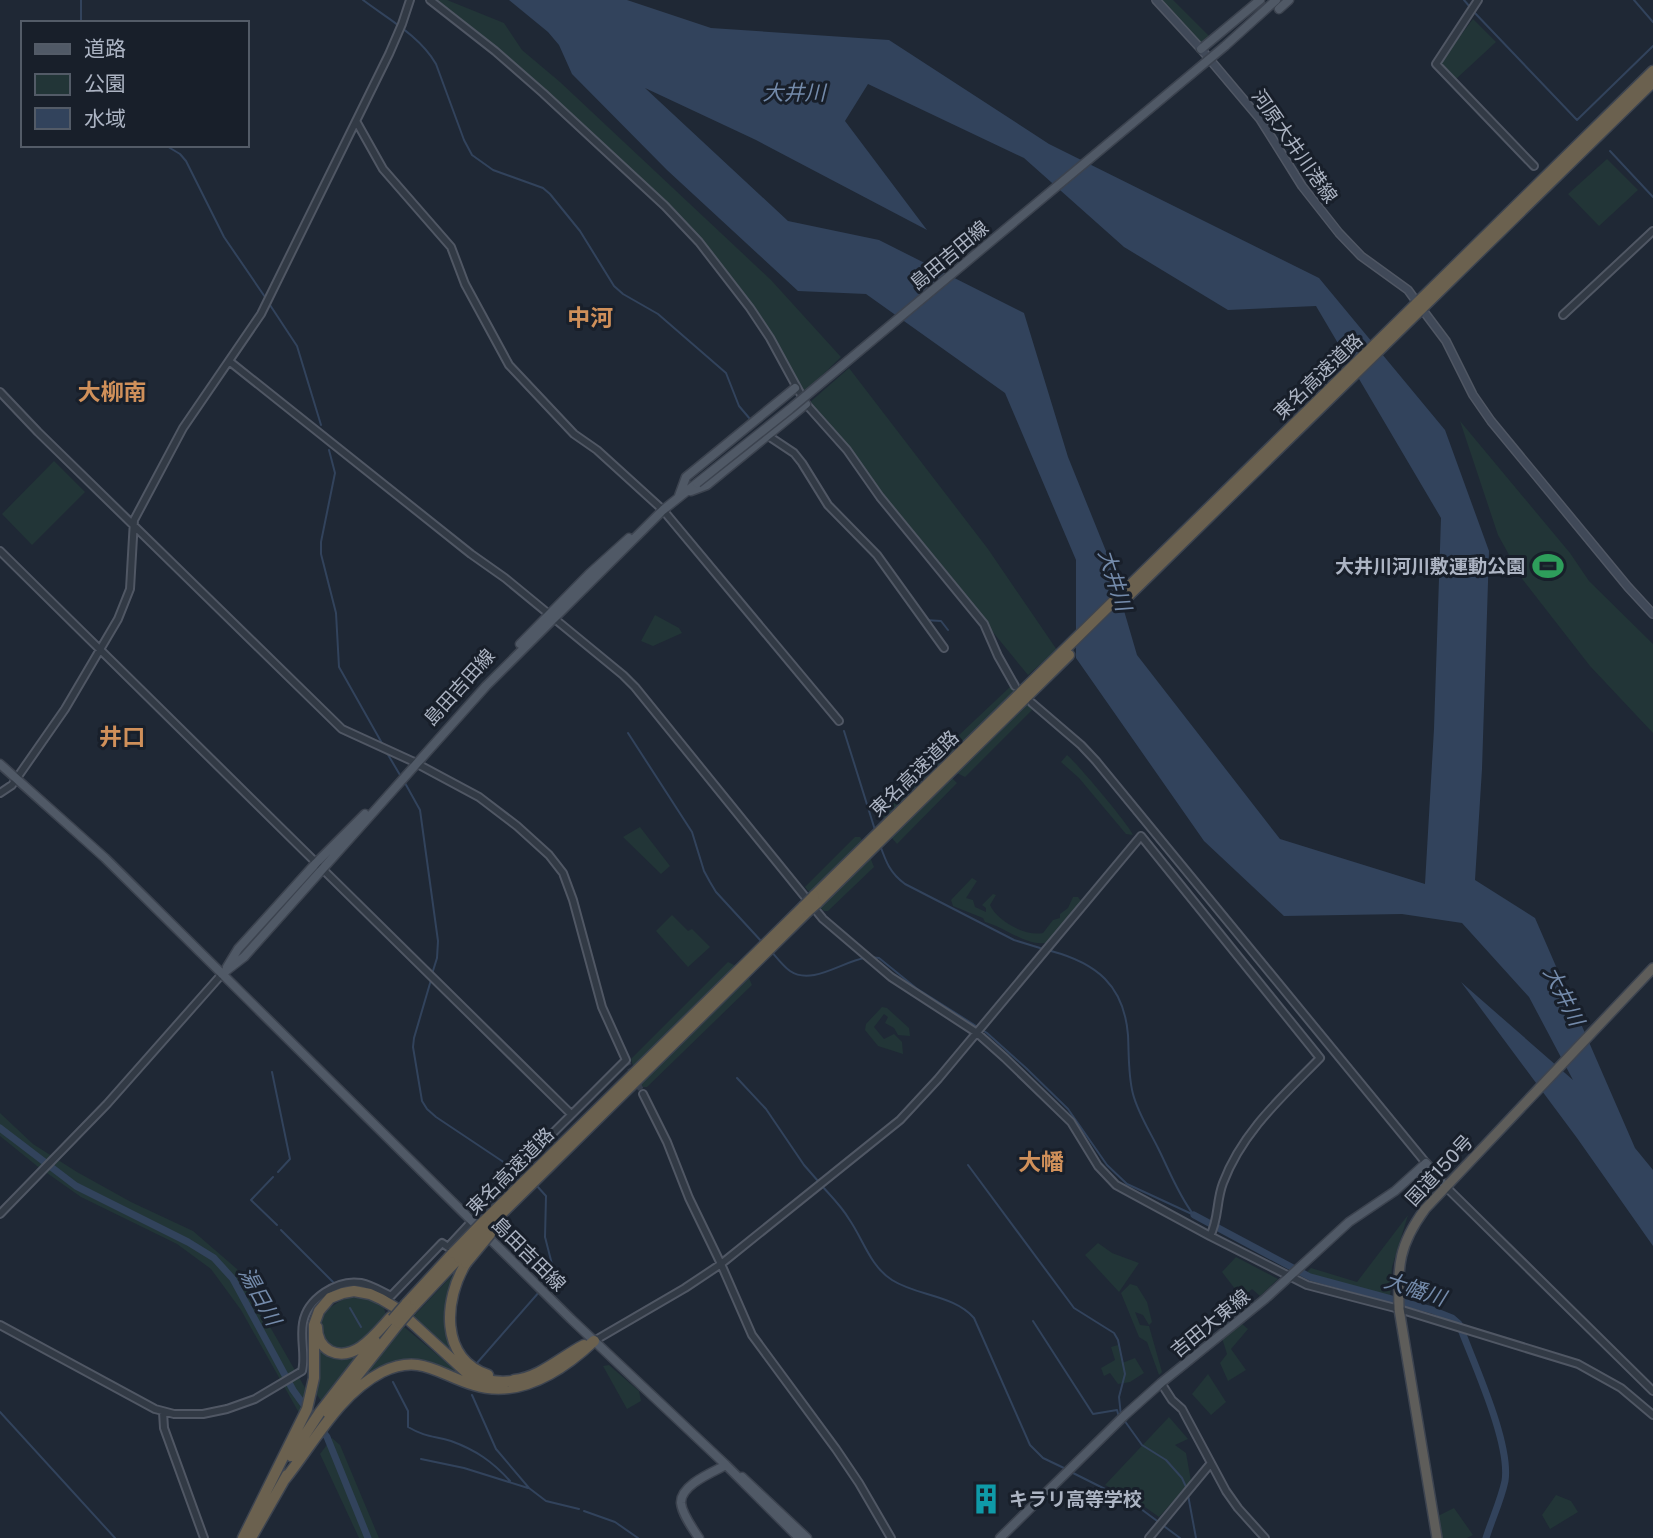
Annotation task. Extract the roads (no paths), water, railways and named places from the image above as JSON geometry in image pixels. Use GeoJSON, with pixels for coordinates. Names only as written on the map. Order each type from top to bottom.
{"type":"FeatureCollection","features":[{"type":"Feature","properties":{"kind":"highway","name":"東名高速道路"},"geometry":{"type":"LineString","coordinates":[[1404,322],[1653,71]]}},
{"type":"Feature","properties":{"kind":"highway","name":"東名高速道路"},"geometry":{"type":"LineString","coordinates":[[407,1305],[459,1258],[481,1224],[1653,82]]}},
{"type":"Feature","properties":{"kind":"highway","name":"東名高速道路"},"geometry":{"type":"LineString","coordinates":[[481,1224],[575,1141],[756,958]]}},
{"type":"Feature","properties":{"kind":"highway","name":"国道150号"},"geometry":{"type":"LineString","coordinates":[[1437,1538],[1399,1309],[1399,1266],[1404,1241],[1425,1209],[1653,968]]}},
{"type":"Feature","properties":{"kind":"highway"},"geometry":{"type":"LineString","coordinates":[[481,1224],[459,1258],[449,1307],[449,1324],[454,1343],[462,1356],[478,1371],[495,1377],[518,1380]]}},
{"type":"Feature","properties":{"kind":"highway","name":"東名高速道路"},"geometry":{"type":"LineString","coordinates":[[323,1419],[394,1320],[428,1280],[459,1258]]}},
{"type":"Feature","properties":{"kind":"highway"},"geometry":{"type":"LineString","coordinates":[[251,1538],[308,1434],[314,1382],[312,1337],[319,1311],[330,1298],[354,1291],[370,1294],[390,1304],[467,1373],[497,1382],[518,1380],[594,1341]]}},
{"type":"Feature","properties":{"kind":"highway"},"geometry":{"type":"LineString","coordinates":[[394,1320],[365,1344],[349,1352],[330,1351],[322,1345],[318,1336],[318,1320],[327,1306],[346,1295],[367,1296],[401,1317],[463,1374],[493,1388]]}},
{"type":"Feature","properties":{"kind":"highway"},"geometry":{"type":"LineString","coordinates":[[243,1538],[308,1434],[374,1377],[398,1366],[411,1364],[430,1367],[472,1385],[493,1388],[524,1386],[573,1361],[594,1341]]}},
{"type":"Feature","properties":{"kind":"main road","name":"河原大井川港線"},"geometry":{"type":"LineString","coordinates":[[1156,0],[1202,49],[1260,119],[1301,186],[1339,233],[1361,256],[1408,290],[1416,300]]}},
{"type":"Feature","properties":{"kind":"main road"},"geometry":{"type":"LineString","coordinates":[[1202,49],[1260,0]]}},
{"type":"Feature","properties":{"kind":"main road","name":"島田吉田線"},"geometry":{"type":"LineString","coordinates":[[222,974],[238,949],[319,866],[589,574],[679,496],[790,409],[1275,4],[1289,0]]}},
{"type":"Feature","properties":{"kind":"main road"},"geometry":{"type":"LineString","coordinates":[[1425,313],[1446,341],[1473,395],[1491,421],[1653,614]]}},
{"type":"Feature","properties":{"kind":"main road"},"geometry":{"type":"LineString","coordinates":[[679,496],[686,477],[795,388]]}},
{"type":"Feature","properties":{"kind":"main road"},"geometry":{"type":"LineString","coordinates":[[679,496],[707,485],[806,404]]}},
{"type":"Feature","properties":{"kind":"main road"},"geometry":{"type":"LineString","coordinates":[[751,424],[764,437]]}},
{"type":"Feature","properties":{"kind":"main road","name":"島田吉田線"},"geometry":{"type":"LineString","coordinates":[[0,764],[105,858],[481,1224],[594,1341],[799,1538]]}},
{"type":"Feature","properties":{"kind":"main road"},"geometry":{"type":"LineString","coordinates":[[1426,1163],[1447,1186]]}},
{"type":"Feature","properties":{"kind":"main road","name":"吉田大東線"},"geometry":{"type":"LineString","coordinates":[[1000,1538],[1161,1382],[1289,1278],[1349,1222],[1395,1191],[1426,1163]]}},
{"type":"Feature","properties":{"kind":"main road"},"geometry":{"type":"LineString","coordinates":[[699,1538],[681,1504],[683,1494],[688,1488],[726,1465]]}},
{"type":"Feature","properties":{"kind":"main road","name":"島田吉田線"},"geometry":{"type":"LineString","coordinates":[[726,1465],[749,1482],[807,1538]]}},
{"type":"Feature","properties":{"kind":"street"},"geometry":{"type":"LineString","coordinates":[[0,793],[17,778],[74,696],[128,597],[132,525],[183,428],[268,302],[401,28],[410,0]]}},
{"type":"Feature","properties":{"kind":"street"},"geometry":{"type":"LineString","coordinates":[[430,0],[495,51],[674,215],[699,242],[750,308],[806,404],[848,450],[880,497],[984,624],[1015,686]]}},
{"type":"Feature","properties":{"kind":"street"},"geometry":{"type":"LineString","coordinates":[[1478,0],[1436,64],[1534,166]]}},
{"type":"Feature","properties":{"kind":"street"},"geometry":{"type":"LineString","coordinates":[[356,121],[383,169],[451,247],[465,284],[509,365],[574,434],[597,450],[663,510],[839,721]]}},
{"type":"Feature","properties":{"kind":"street"},"geometry":{"type":"LineString","coordinates":[[1563,315],[1653,231]]}},
{"type":"Feature","properties":{"kind":"street"},"geometry":{"type":"LineString","coordinates":[[229,361],[550,616],[635,687],[822,919],[873,964],[977,1032],[1071,1122],[1098,1166],[1116,1185],[1289,1278],[1578,1364],[1621,1388],[1653,1415]]}},
{"type":"Feature","properties":{"kind":"street"},"geometry":{"type":"LineString","coordinates":[[0,392],[342,729],[414,763],[488,803],[539,845],[563,873],[602,1007],[626,1060],[516,1170],[481,1224],[448,1247],[442,1243],[391,1296],[357,1283],[338,1286],[318,1298],[303,1320],[304,1367],[300,1373],[255,1399],[215,1412],[187,1416],[163,1412],[0,1325]]}},
{"type":"Feature","properties":{"kind":"street"},"geometry":{"type":"LineString","coordinates":[[764,437],[794,453],[828,505],[877,555],[944,648]]}},
{"type":"Feature","properties":{"kind":"street"},"geometry":{"type":"LineString","coordinates":[[0,551],[571,1114]]}},
{"type":"Feature","properties":{"kind":"street"},"geometry":{"type":"LineString","coordinates":[[1032,703],[1096,761],[1426,1163]]}},
{"type":"Feature","properties":{"kind":"street"},"geometry":{"type":"LineString","coordinates":[[594,1341],[721,1264],[875,1142],[917,1104],[1140,836],[1320,1058],[1251,1131],[1222,1185],[1216,1222],[1211,1234]]}},
{"type":"Feature","properties":{"kind":"street"},"geometry":{"type":"LineString","coordinates":[[0,1214],[107,1104],[222,974]]}},
{"type":"Feature","properties":{"kind":"street"},"geometry":{"type":"LineString","coordinates":[[643,1094],[752,1335],[844,1460],[891,1538]]}},
{"type":"Feature","properties":{"kind":"street"},"geometry":{"type":"LineString","coordinates":[[1447,1186],[1653,1391]]}},
{"type":"Feature","properties":{"kind":"street"},"geometry":{"type":"LineString","coordinates":[[1161,1382],[1182,1409],[1238,1508],[1265,1538]]}},
{"type":"Feature","properties":{"kind":"street"},"geometry":{"type":"LineString","coordinates":[[163,1412],[164,1428],[204,1538]]}},
{"type":"Feature","properties":{"kind":"street"},"geometry":{"type":"LineString","coordinates":[[1149,1538],[1211,1463]]}},
{"type":"Feature","properties":{"kind":"water","name":"大井川"},"geometry":{"type":"Polygon","coordinates":[[[509,0],[627,0],[711,28],[889,40],[1049,144],[1319,278],[1445,430],[1489,551],[1482,769],[1475,880],[1535,918],[1635,1148],[1653,1170],[1653,1246],[1461,982],[1573,1080],[1529,997],[1462,923],[1402,914],[1284,916],[1204,841],[1076,658],[1076,560],[1005,393],[866,294],[798,291],[667,170],[572,74],[559,45],[548,32],[509,0]],[[868,84],[845,121],[927,230],[756,140],[645,88],[788,221],[879,240],[1024,313],[1068,457],[1108,556],[1137,655],[1280,839],[1425,884],[1434,729],[1441,518],[1316,306],[1228,310],[1124,247],[1024,158],[868,84]]]}},
{"type":"Feature","properties":{"kind":"waterway"},"geometry":{"type":"LineString","coordinates":[[81,0],[81,21]]}},
{"type":"Feature","properties":{"kind":"waterway"},"geometry":{"type":"LineString","coordinates":[[363,0],[403,29],[429,54],[436,64],[472,155],[493,170],[543,188],[550,194],[580,231],[614,286],[658,314],[726,373],[739,406],[750,419],[749,422]]}},
{"type":"Feature","properties":{"kind":"waterway"},"geometry":{"type":"LineString","coordinates":[[1464,0],[1470,7]]}},
{"type":"Feature","properties":{"kind":"waterway"},"geometry":{"type":"LineString","coordinates":[[1634,0],[1653,22]]}},
{"type":"Feature","properties":{"kind":"waterway"},"geometry":{"type":"LineString","coordinates":[[1473,11],[1577,120],[1653,46]]}},
{"type":"Feature","properties":{"kind":"waterway"},"geometry":{"type":"LineString","coordinates":[[168,147],[186,161],[224,237],[265,297]]}},
{"type":"Feature","properties":{"kind":"waterway"},"geometry":{"type":"LineString","coordinates":[[1610,151],[1653,197]]}},
{"type":"Feature","properties":{"kind":"waterway"},"geometry":{"type":"LineString","coordinates":[[268,302],[297,346],[321,425]]}},
{"type":"Feature","properties":{"kind":"waterway"},"geometry":{"type":"LineString","coordinates":[[329,450],[335,473],[321,554],[336,613],[339,667],[383,745]]}},
{"type":"Feature","properties":{"kind":"waterway"},"geometry":{"type":"LineString","coordinates":[[812,485],[820,498]]}},
{"type":"Feature","properties":{"kind":"waterway"},"geometry":{"type":"LineString","coordinates":[[925,620],[941,621],[948,630]]}},
{"type":"Feature","properties":{"kind":"waterway"},"geometry":{"type":"LineString","coordinates":[[844,731],[875,830]]}},
{"type":"Feature","properties":{"kind":"waterway"},"geometry":{"type":"LineString","coordinates":[[628,733],[692,832],[704,871],[716,892],[762,942]]}},
{"type":"Feature","properties":{"kind":"waterway"},"geometry":{"type":"LineString","coordinates":[[387,753],[400,775]]}},
{"type":"Feature","properties":{"kind":"waterway"},"geometry":{"type":"LineString","coordinates":[[405,783],[420,810],[438,941],[432,974]]}},
{"type":"Feature","properties":{"kind":"waterway"},"geometry":{"type":"LineString","coordinates":[[880,845],[889,867],[905,884],[1014,940],[1040,948]]}},
{"type":"Feature","properties":{"kind":"waterway"},"geometry":{"type":"LineString","coordinates":[[771,951],[790,971],[808,976],[865,958]]}},
{"type":"Feature","properties":{"kind":"waterway"},"geometry":{"type":"LineString","coordinates":[[1051,951],[1094,970],[1105,979],[1121,1002],[1128,1035],[1130,1079],[1135,1101],[1178,1190],[1193,1214]]}},
{"type":"Feature","properties":{"kind":"waterway"},"geometry":{"type":"LineString","coordinates":[[870,957],[879,958],[916,988],[987,1033],[1068,1109],[1107,1165],[1127,1184],[1194,1215]]}},
{"type":"Feature","properties":{"kind":"waterway"},"geometry":{"type":"LineString","coordinates":[[431,980],[413,1047],[422,1101],[436,1117],[514,1169]]}},
{"type":"Feature","properties":{"kind":"waterway"},"geometry":{"type":"LineString","coordinates":[[272,1072],[290,1159],[278,1172]]}},
{"type":"Feature","properties":{"kind":"waterway"},"geometry":{"type":"LineString","coordinates":[[737,1078],[766,1109],[818,1181]]}},
{"type":"Feature","properties":{"kind":"waterway","name":"湯日川"},"geometry":{"type":"LineString","coordinates":[[0,1128],[76,1186],[188,1242],[214,1258],[233,1279],[293,1390],[327,1437],[368,1538]]}},
{"type":"Feature","properties":{"kind":"waterway"},"geometry":{"type":"LineString","coordinates":[[968,1165],[1074,1308],[1114,1333],[1125,1374],[1119,1397],[1121,1416]]}},
{"type":"Feature","properties":{"kind":"waterway"},"geometry":{"type":"LineString","coordinates":[[273,1177],[251,1200],[277,1225]]}},
{"type":"Feature","properties":{"kind":"waterway"},"geometry":{"type":"LineString","coordinates":[[537,1186],[546,1196],[545,1237],[554,1272],[544,1287]]}},
{"type":"Feature","properties":{"kind":"waterway"},"geometry":{"type":"LineString","coordinates":[[822,1186],[846,1215],[872,1260],[884,1274],[902,1285],[946,1300],[966,1310],[974,1318],[1030,1445],[1043,1458],[1066,1469]]}},
{"type":"Feature","properties":{"kind":"waterway","name":"大幡川"},"geometry":{"type":"LineString","coordinates":[[1194,1215],[1310,1277],[1432,1310],[1452,1318],[1459,1324],[1490,1402],[1505,1465],[1505,1481],[1486,1538]]}},
{"type":"Feature","properties":{"kind":"waterway"},"geometry":{"type":"LineString","coordinates":[[281,1230],[334,1283]]}},
{"type":"Feature","properties":{"kind":"waterway"},"geometry":{"type":"LineString","coordinates":[[477,1363],[540,1291]]}},
{"type":"Feature","properties":{"kind":"waterway"},"geometry":{"type":"LineString","coordinates":[[350,1308],[361,1327]]}},
{"type":"Feature","properties":{"kind":"waterway"},"geometry":{"type":"LineString","coordinates":[[1033,1321],[1093,1414],[1117,1410],[1119,1417]]}},
{"type":"Feature","properties":{"kind":"waterway"},"geometry":{"type":"LineString","coordinates":[[393,1382],[408,1411],[408,1427],[468,1448],[490,1462],[510,1481]]}},
{"type":"Feature","properties":{"kind":"waterway"},"geometry":{"type":"LineString","coordinates":[[472,1395],[496,1449],[529,1488],[546,1501],[579,1509]]}},
{"type":"Feature","properties":{"kind":"waterway"},"geometry":{"type":"LineString","coordinates":[[0,1412],[115,1538]]}},
{"type":"Feature","properties":{"kind":"waterway"},"geometry":{"type":"LineString","coordinates":[[1124,1420],[1142,1445],[1166,1460],[1182,1478],[1187,1489]]}},
{"type":"Feature","properties":{"kind":"waterway"},"geometry":{"type":"LineString","coordinates":[[421,1459],[464,1468],[528,1488]]}},
{"type":"Feature","properties":{"kind":"waterway"},"geometry":{"type":"LineString","coordinates":[[1071,1472],[1133,1503],[1180,1538]]}},
{"type":"Feature","properties":{"kind":"waterway"},"geometry":{"type":"LineString","coordinates":[[1188,1495],[1196,1538]]}},
{"type":"Feature","properties":{"kind":"waterway"},"geometry":{"type":"LineString","coordinates":[[584,1511],[615,1522],[638,1538]]}},
{"type":"Feature","properties":{"kind":"tunnel"},"geometry":{"type":"LineString","coordinates":[[626,1060],[643,1094]]}},
{"type":"Feature","properties":{"kind":"place","name":"大井川河川敷運動公園"},"geometry":{"type":"Point","coordinates":[1548,566]}},
{"type":"Feature","properties":{"kind":"place","name":"キラリ高等学校"},"geometry":{"type":"Point","coordinates":[986,1499]}},
{"type":"Feature","properties":{"kind":"district","name":"中河"},"geometry":{"type":"Point","coordinates":[590,317]}},
{"type":"Feature","properties":{"kind":"district","name":"大柳南"},"geometry":{"type":"Point","coordinates":[112,391]}},
{"type":"Feature","properties":{"kind":"district","name":"井口"},"geometry":{"type":"Point","coordinates":[122,736]}},
{"type":"Feature","properties":{"kind":"district","name":"大幡"},"geometry":{"type":"Point","coordinates":[1041,1161]}}]}
